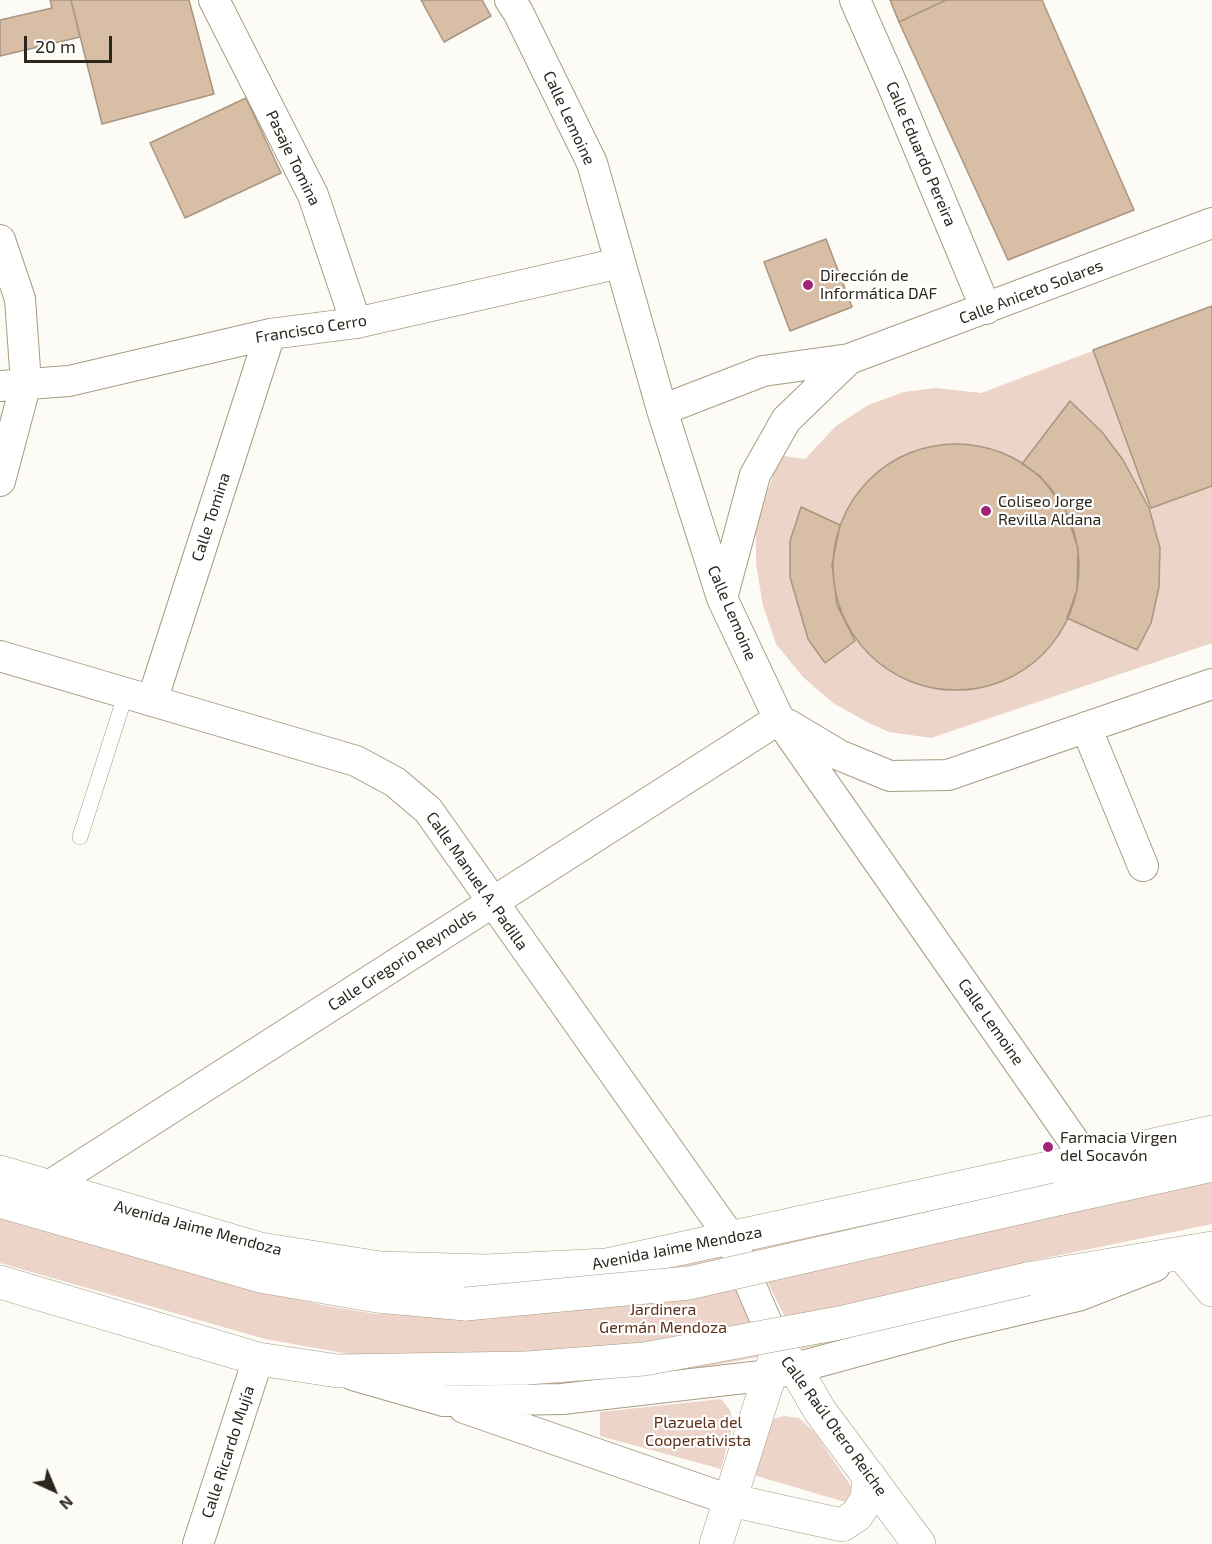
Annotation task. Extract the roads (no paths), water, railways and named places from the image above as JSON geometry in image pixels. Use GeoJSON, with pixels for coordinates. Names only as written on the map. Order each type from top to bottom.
{"type":"FeatureCollection","features":[{"type":"Feature","properties":{"kind":"main road","name":"Avenida Jaime Mendoza"},"geometry":{"type":"LineString","coordinates":[[0,1201],[46,1200],[260,1249],[380,1268],[486,1270],[606,1265],[1212,1132]]}},
{"type":"Feature","properties":{"kind":"main road","name":"Avenida Jaime Mendoza"},"geometry":{"type":"LineString","coordinates":[[0,1172],[46,1200],[260,1276],[377,1296],[466,1304],[689,1283],[1212,1165]]}},
{"type":"Feature","properties":{"kind":"main road"},"geometry":{"type":"LineString","coordinates":[[0,1282],[258,1359],[338,1371],[527,1368],[644,1359],[839,1323],[1027,1279],[1197,1251],[1212,1290]]}},
{"type":"Feature","properties":{"kind":"main road"},"geometry":{"type":"LineString","coordinates":[[716,1544],[758,1410],[781,1364]]}},
{"type":"Feature","properties":{"kind":"main road","name":"Calle Raúl Otero Reiche"},"geometry":{"type":"LineString","coordinates":[[781,1364],[820,1411],[919,1544]]}},
{"type":"Feature","properties":{"kind":"main road"},"geometry":{"type":"LineString","coordinates":[[758,1410],[777,1400],[799,1401],[820,1411]]}},
{"type":"Feature","properties":{"kind":"main road"},"geometry":{"type":"LineString","coordinates":[[730,1500],[842,1525],[856,1515],[867,1499],[869,1476]]}},
{"type":"Feature","properties":{"kind":"street","name":"Pasaje Tomina"},"geometry":{"type":"LineString","coordinates":[[214,0],[313,195],[356,322]]}},
{"type":"Feature","properties":{"kind":"street","name":"Calle Lemoine"},"geometry":{"type":"LineString","coordinates":[[510,0],[592,163],[662,410],[722,598],[779,720],[1087,1160]]}},
{"type":"Feature","properties":{"kind":"street","name":"Calle Eduardo Pereira"},"geometry":{"type":"LineString","coordinates":[[855,0],[986,309]]}},
{"type":"Feature","properties":{"kind":"street","name":"Calle Aniceto Solares"},"geometry":{"type":"LineString","coordinates":[[662,410],[763,371],[849,359],[1212,223]]}},
{"type":"Feature","properties":{"kind":"street"},"geometry":{"type":"LineString","coordinates":[[0,240],[20,299],[13,384],[0,481]]}},
{"type":"Feature","properties":{"kind":"street","name":"Francisco Cerro"},"geometry":{"type":"LineString","coordinates":[[13,384],[69,381],[270,334],[356,322],[620,263]]}},
{"type":"Feature","properties":{"kind":"street","name":"Calle Tomina"},"geometry":{"type":"LineString","coordinates":[[139,697],[270,334]]}},
{"type":"Feature","properties":{"kind":"street","name":"Calle Aniceto Solares"},"geometry":{"type":"LineString","coordinates":[[722,598],[755,475],[786,420],[849,359]]}},
{"type":"Feature","properties":{"kind":"street","name":"Calle Manuel A. Padilla"},"geometry":{"type":"LineString","coordinates":[[0,656],[356,761],[395,782],[428,810],[730,1238]]}},
{"type":"Feature","properties":{"kind":"street"},"geometry":{"type":"LineString","coordinates":[[779,720],[840,755],[890,776],[948,775],[1212,684]]}},
{"type":"Feature","properties":{"kind":"street","name":"Calle Gregorio Reynolds"},"geometry":{"type":"LineString","coordinates":[[46,1200],[493,902],[779,720]]}},
{"type":"Feature","properties":{"kind":"street"},"geometry":{"type":"LineString","coordinates":[[1086,728],[1143,866]]}},
{"type":"Feature","properties":{"kind":"street","name":"Calle Raúl Otero Reiche"},"geometry":{"type":"LineString","coordinates":[[730,1238],[781,1364]]}},
{"type":"Feature","properties":{"kind":"street"},"geometry":{"type":"LineString","coordinates":[[444,1401],[562,1399],[781,1364],[1078,1296],[1197,1251]]}},
{"type":"Feature","properties":{"kind":"street","name":"Calle Ricardo Mujía"},"geometry":{"type":"LineString","coordinates":[[198,1544],[258,1359]]}},
{"type":"Feature","properties":{"kind":"street"},"geometry":{"type":"LineString","coordinates":[[338,1371],[444,1401],[730,1500]]}},
{"type":"Feature","properties":{"kind":"lane"},"geometry":{"type":"LineString","coordinates":[[80,837],[139,697]]}},
{"type":"Feature","properties":{"kind":"place","name":"Dirección de Informática DAF"},"geometry":{"type":"Point","coordinates":[808,285]}},
{"type":"Feature","properties":{"kind":"place","name":"Coliseo Jorge Revilla Aldana"},"geometry":{"type":"Point","coordinates":[986,511]}},
{"type":"Feature","properties":{"kind":"place","name":"Farmacia Virgen del Socavón"},"geometry":{"type":"Point","coordinates":[1048,1147]}},
{"type":"Feature","properties":{"kind":"park label","name":"Jardinera Germán Mendoza"},"geometry":{"type":"Point","coordinates":[663,1319]}},
{"type":"Feature","properties":{"kind":"park label","name":"Plazuela del Cooperativista"},"geometry":{"type":"Point","coordinates":[698,1432]}}]}
